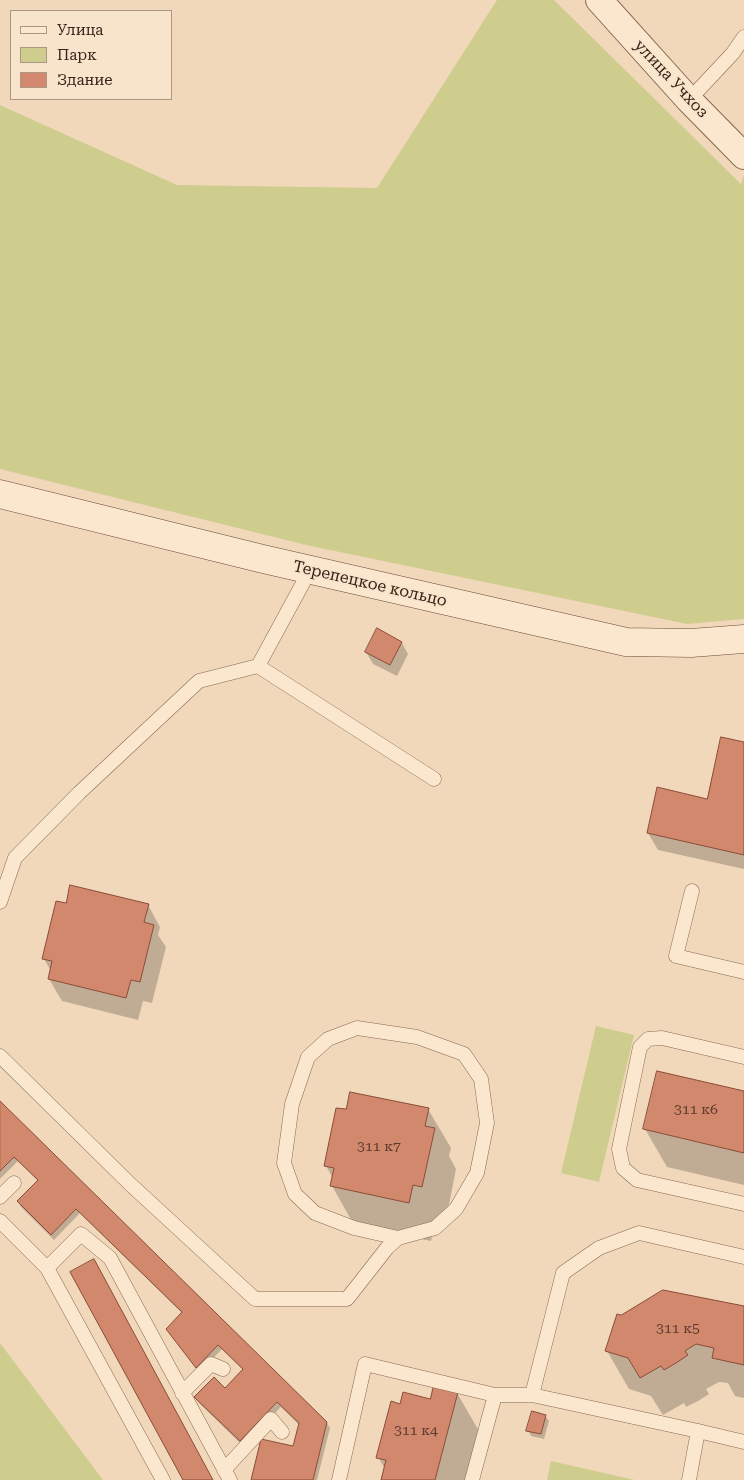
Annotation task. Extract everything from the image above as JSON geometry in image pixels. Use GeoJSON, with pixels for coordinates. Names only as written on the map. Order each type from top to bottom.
{"type":"FeatureCollection","features":[{"type":"Feature","properties":{"kind":"street","name":"улица Учхоз"},"geometry":{"type":"LineString","coordinates":[[599,0],[689,100],[744,156]]}},
{"type":"Feature","properties":{"kind":"street","name":"Терепецкое кольцо"},"geometry":{"type":"LineString","coordinates":[[0,494],[310,570],[626,642],[691,643],[744,639]]}},
{"type":"Feature","properties":{"kind":"lane"},"geometry":{"type":"LineString","coordinates":[[689,100],[733,53],[744,37]]}},
{"type":"Feature","properties":{"kind":"lane"},"geometry":{"type":"LineString","coordinates":[[0,902],[15,858],[79,793],[200,681],[258,666],[310,570]]}},
{"type":"Feature","properties":{"kind":"lane"},"geometry":{"type":"LineString","coordinates":[[258,666],[434,779]]}},
{"type":"Feature","properties":{"kind":"lane"},"geometry":{"type":"LineString","coordinates":[[692,891],[676,956],[744,972]]}},
{"type":"Feature","properties":{"kind":"lane"},"geometry":{"type":"LineString","coordinates":[[0,1056],[130,1184],[255,1299],[347,1299],[387,1248],[398,1238],[435,1228],[456,1209],[476,1173],[487,1123],[482,1078],[464,1054],[416,1037],[357,1028],[328,1039],[308,1057],[292,1104],[284,1163],[295,1194],[315,1214],[354,1228],[398,1238]]}},
{"type":"Feature","properties":{"kind":"lane"},"geometry":{"type":"LineString","coordinates":[[744,1057],[662,1038],[648,1039],[640,1047],[619,1149],[623,1168],[636,1180],[744,1204]]}},
{"type":"Feature","properties":{"kind":"lane"},"geometry":{"type":"LineString","coordinates":[[0,1197],[14,1183]]}},
{"type":"Feature","properties":{"kind":"lane"},"geometry":{"type":"LineString","coordinates":[[0,1222],[47,1268],[163,1480]]}},
{"type":"Feature","properties":{"kind":"lane"},"geometry":{"type":"LineString","coordinates":[[532,1395],[563,1273],[599,1248],[639,1233],[744,1256]]}},
{"type":"Feature","properties":{"kind":"lane"},"geometry":{"type":"LineString","coordinates":[[47,1268],[81,1234],[110,1258],[227,1475],[271,1419],[282,1432]]}},
{"type":"Feature","properties":{"kind":"lane"},"geometry":{"type":"LineString","coordinates":[[182,1393],[212,1364],[224,1369]]}},
{"type":"Feature","properties":{"kind":"lane"},"geometry":{"type":"LineString","coordinates":[[339,1480],[365,1364],[495,1395],[532,1395],[744,1442]]}},
{"type":"Feature","properties":{"kind":"lane"},"geometry":{"type":"LineString","coordinates":[[472,1480],[495,1395]]}},
{"type":"Feature","properties":{"kind":"lane"},"geometry":{"type":"LineString","coordinates":[[689,1480],[698,1431]]}},
{"type":"Feature","properties":{"kind":"green space"},"geometry":{"type":"Polygon","coordinates":[[[497,0],[554,0],[741,184],[744,175],[744,619],[687,624],[306,545],[0,469],[0,105],[177,185],[377,188],[497,0]]]}},
{"type":"Feature","properties":{"kind":"green space"},"geometry":{"type":"Polygon","coordinates":[[[596,1026],[634,1035],[599,1182],[561,1173],[596,1026]]]}},
{"type":"Feature","properties":{"kind":"green space"},"geometry":{"type":"Polygon","coordinates":[[[0,1343],[103,1480],[0,1480],[0,1343]]]}},
{"type":"Feature","properties":{"kind":"green space"},"geometry":{"type":"Polygon","coordinates":[[[551,1461],[635,1480],[547,1480],[551,1461]]]}},
{"type":"Feature","properties":{"kind":"building"},"geometry":{"type":"Polygon","coordinates":[[[377,628],[402,642],[390,665],[365,652],[377,628]]]}},
{"type":"Feature","properties":{"kind":"building"},"geometry":{"type":"Polygon","coordinates":[[[721,737],[744,742],[744,855],[647,833],[657,787],[707,799],[721,737]]]}},
{"type":"Feature","properties":{"kind":"building"},"geometry":{"type":"Polygon","coordinates":[[[70,885],[149,904],[144,922],[154,925],[140,982],[131,980],[126,998],[48,979],[52,961],[42,959],[56,901],[66,903],[70,885]]]}},
{"type":"Feature","properties":{"kind":"building"},"geometry":{"type":"Polygon","coordinates":[[[657,1071],[744,1091],[744,1153],[643,1129],[657,1071]]]}},
{"type":"Feature","properties":{"kind":"building"},"geometry":{"type":"Polygon","coordinates":[[[350,1092],[429,1108],[425,1126],[435,1128],[422,1187],[413,1185],[409,1203],[330,1186],[334,1168],[324,1166],[336,1108],[346,1109],[350,1092]]]}},
{"type":"Feature","properties":{"kind":"building"},"geometry":{"type":"Polygon","coordinates":[[[0,1101],[327,1422],[313,1480],[251,1480],[261,1439],[293,1446],[299,1423],[277,1402],[240,1441],[194,1397],[214,1377],[225,1388],[243,1369],[218,1345],[196,1368],[166,1329],[182,1312],[76,1209],[51,1235],[17,1201],[38,1180],[14,1157],[0,1171],[0,1101]]]}},
{"type":"Feature","properties":{"kind":"building"},"geometry":{"type":"Polygon","coordinates":[[[94,1259],[213,1480],[183,1480],[70,1272],[94,1259]]]}},
{"type":"Feature","properties":{"kind":"building"},"geometry":{"type":"Polygon","coordinates":[[[663,1290],[744,1306],[744,1365],[712,1358],[714,1348],[696,1344],[685,1351],[688,1355],[676,1363],[664,1370],[661,1366],[640,1378],[628,1358],[605,1351],[617,1314],[621,1315],[663,1290]]]}},
{"type":"Feature","properties":{"kind":"building"},"geometry":{"type":"Polygon","coordinates":[[[434,1385],[458,1392],[435,1480],[381,1480],[386,1460],[376,1458],[391,1401],[400,1404],[403,1392],[430,1399],[434,1385]]]}},
{"type":"Feature","properties":{"kind":"building"},"geometry":{"type":"Polygon","coordinates":[[[532,1411],[546,1415],[541,1434],[526,1431],[532,1411]]]}}]}
